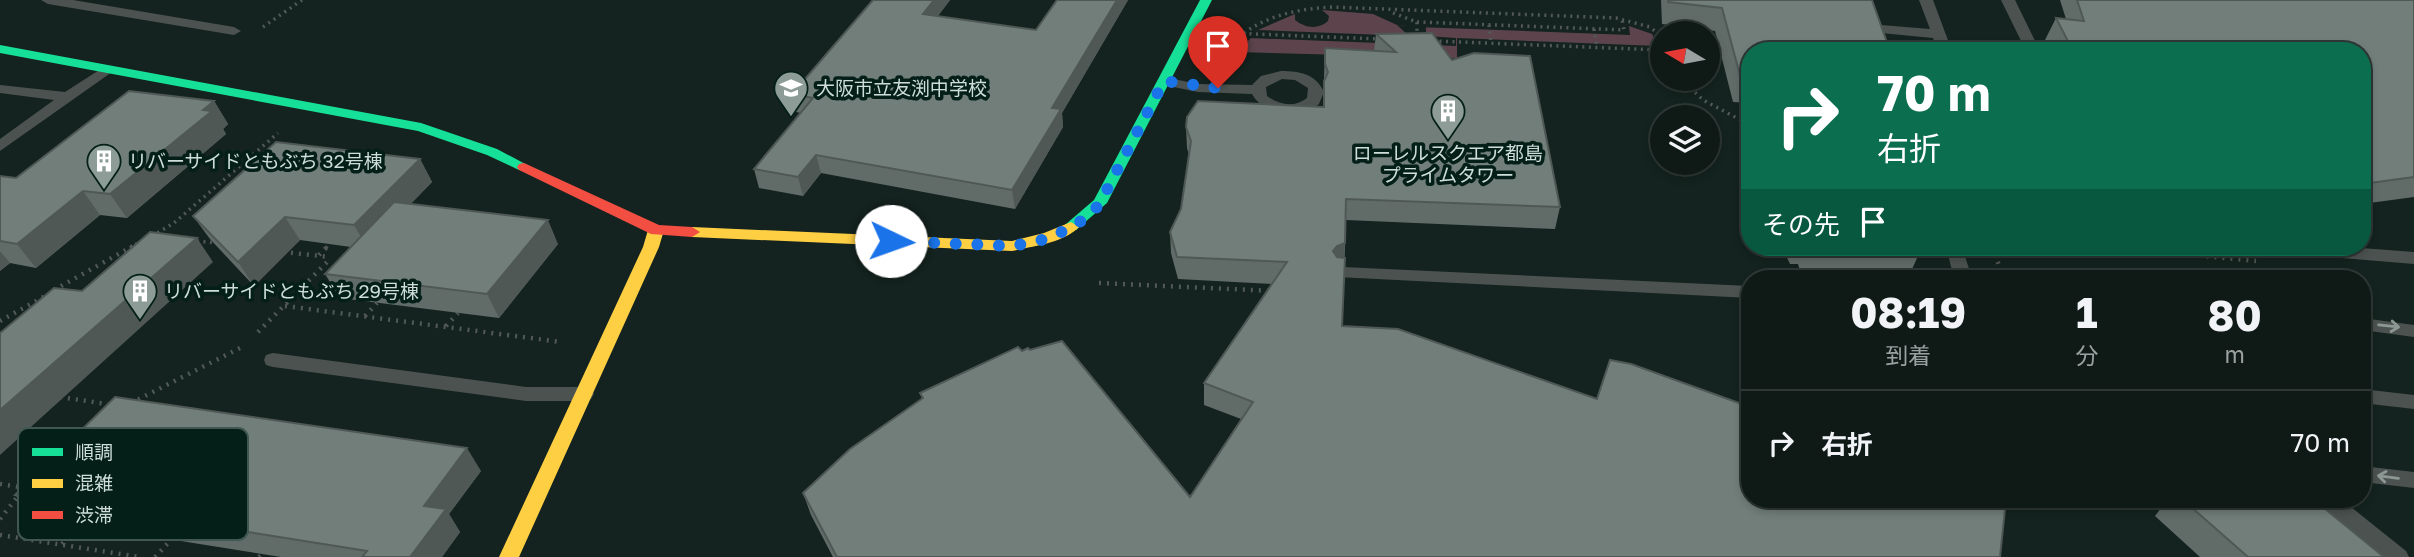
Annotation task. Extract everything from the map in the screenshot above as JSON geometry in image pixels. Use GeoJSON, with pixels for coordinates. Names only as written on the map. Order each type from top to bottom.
{"type":"FeatureCollection","features":[{"type":"Feature","properties":{"kind":"street"},"geometry":{"type":"LineString","coordinates":[[0,49],[421,127],[492,152],[656,230],[1013,246],[1042,240],[1082,221],[1100,203],[1206,0]]}},
{"type":"Feature","properties":{"kind":"street"},"geometry":{"type":"LineString","coordinates":[[509,557],[651,247],[656,230]]}},
{"type":"Feature","properties":{"kind":"lane"},"geometry":{"type":"LineString","coordinates":[[48,0],[234,31]]}},
{"type":"Feature","properties":{"kind":"lane"},"geometry":{"type":"LineString","coordinates":[[1926,0],[1941,42]]}},
{"type":"Feature","properties":{"kind":"lane"},"geometry":{"type":"LineString","coordinates":[[2008,0],[2029,42]]}},
{"type":"Feature","properties":{"kind":"lane"},"geometry":{"type":"LineString","coordinates":[[1886,42],[1879,22],[1938,34]]}},
{"type":"Feature","properties":{"kind":"lane"},"geometry":{"type":"LineString","coordinates":[[0,146],[107,69]]}},
{"type":"Feature","properties":{"kind":"lane"},"geometry":{"type":"LineString","coordinates":[[1164,81],[1198,88],[1257,90]]}},
{"type":"Feature","properties":{"kind":"lane"},"geometry":{"type":"LineString","coordinates":[[0,89],[68,97]]}},
{"type":"Feature","properties":{"kind":"lane"},"geometry":{"type":"LineString","coordinates":[[2371,254],[2414,258]]}},
{"type":"Feature","properties":{"kind":"lane"},"geometry":{"type":"LineString","coordinates":[[1343,273],[1741,292]]}},
{"type":"Feature","properties":{"kind":"lane"},"geometry":{"type":"LineString","coordinates":[[2371,325],[2414,331]]}},
{"type":"Feature","properties":{"kind":"lane"},"geometry":{"type":"LineString","coordinates":[[273,360],[526,394],[584,394]]}},
{"type":"Feature","properties":{"kind":"lane"},"geometry":{"type":"LineString","coordinates":[[2371,397],[2414,402]]}},
{"type":"Feature","properties":{"kind":"lane"},"geometry":{"type":"LineString","coordinates":[[2371,475],[2414,480]]}},
{"type":"Feature","properties":{"kind":"lane"},"geometry":{"type":"LineString","coordinates":[[2338,508],[2398,557]]}},
{"type":"Feature","properties":{"kind":"path"},"geometry":{"type":"LineString","coordinates":[[1243,33],[1270,18],[1306,8],[1389,11],[1410,9],[1622,19],[1650,27]]}},
{"type":"Feature","properties":{"kind":"path"},"geometry":{"type":"LineString","coordinates":[[1389,11],[1417,24],[1594,31],[1624,30],[1622,19]]}},
{"type":"Feature","properties":{"kind":"path"},"geometry":{"type":"LineString","coordinates":[[1417,24],[1420,46]]}},
{"type":"Feature","properties":{"kind":"path"},"geometry":{"type":"LineString","coordinates":[[1489,27],[1491,41]]}},
{"type":"Feature","properties":{"kind":"path"},"geometry":{"type":"LineString","coordinates":[[1594,31],[1597,46]]}},
{"type":"Feature","properties":{"kind":"path"},"geometry":{"type":"LineString","coordinates":[[1217,32],[1390,39]]}},
{"type":"Feature","properties":{"kind":"path"},"geometry":{"type":"LineString","coordinates":[[1430,41],[1491,41],[1650,49]]}},
{"type":"Feature","properties":{"kind":"path"},"geometry":{"type":"LineString","coordinates":[[1690,91],[1741,119]]}},
{"type":"Feature","properties":{"kind":"path"},"geometry":{"type":"LineString","coordinates":[[0,321],[174,223],[282,130]]}},
{"type":"Feature","properties":{"kind":"path"},"geometry":{"type":"LineString","coordinates":[[153,235],[163,236]]}},
{"type":"Feature","properties":{"kind":"path"},"geometry":{"type":"LineString","coordinates":[[189,240],[230,245]]}},
{"type":"Feature","properties":{"kind":"path"},"geometry":{"type":"LineString","coordinates":[[318,256],[330,244]]}},
{"type":"Feature","properties":{"kind":"path"},"geometry":{"type":"LineString","coordinates":[[255,335],[331,258],[281,251]]}},
{"type":"Feature","properties":{"kind":"path"},"geometry":{"type":"LineString","coordinates":[[365,317],[377,303]]}},
{"type":"Feature","properties":{"kind":"path"},"geometry":{"type":"LineString","coordinates":[[284,306],[573,343]]}},
{"type":"Feature","properties":{"kind":"path"},"geometry":{"type":"LineString","coordinates":[[446,327],[457,313]]}},
{"type":"Feature","properties":{"kind":"path"},"geometry":{"type":"LineString","coordinates":[[114,412],[175,380],[207,368],[245,345]]}},
{"type":"Feature","properties":{"kind":"path"},"geometry":{"type":"LineString","coordinates":[[58,397],[123,407]]}},
{"type":"Feature","properties":{"kind":"path"},"geometry":{"type":"LineString","coordinates":[[0,484],[18,487]]}},
{"type":"Feature","properties":{"kind":"path"},"geometry":{"type":"LineString","coordinates":[[0,519],[18,498]]}},
{"type":"Feature","properties":{"kind":"path"},"geometry":{"type":"LineString","coordinates":[[0,535],[18,538]]}},
{"type":"Feature","properties":{"kind":"path"},"geometry":{"type":"LineString","coordinates":[[30,540],[112,555],[139,557]]}},
{"type":"Feature","properties":{"kind":"path"},"geometry":{"type":"LineString","coordinates":[[61,545],[66,540]]}},
{"type":"Feature","properties":{"kind":"path"},"geometry":{"type":"LineString","coordinates":[[155,557],[171,540]]}},
{"type":"Feature","properties":{"kind":"shaded area"},"geometry":{"type":"Polygon","coordinates":[[[1322,10],[1373,14],[1397,25],[1417,27],[1630,35],[1629,26],[1650,33],[1650,46],[1457,38],[1457,58],[1238,52],[1258,30],[1295,14],[1295,20],[1312,27],[1324,24],[1329,16],[1322,10]]]}},
{"type":"Feature","properties":{"kind":"pier"},"geometry":{"type":"Polygon","coordinates":[[[1397,25],[1426,27],[1426,36],[1456,38],[1456,46],[1249,38],[1258,30],[1409,36],[1397,25]]]}},
{"type":"Feature","properties":{"kind":"building"},"geometry":{"type":"Polygon","coordinates":[[[873,0],[934,0],[923,14],[1036,30],[1057,0],[1117,0],[1052,108],[1061,109],[1012,190],[816,155],[798,177],[754,169],[813,98],[792,94],[873,0]]]}},
{"type":"Feature","properties":{"kind":"building"},"geometry":{"type":"Polygon","coordinates":[[[1872,0],[1887,42],[1741,42],[1741,79],[1722,8],[1668,2],[1872,0]]]}},
{"type":"Feature","properties":{"kind":"building"},"geometry":{"type":"Polygon","coordinates":[[[2077,0],[2414,0],[2414,177],[2371,183],[2371,42],[2068,42],[2056,18],[2084,21],[2077,0]]]}},
{"type":"Feature","properties":{"kind":"building"},"geometry":{"type":"Polygon","coordinates":[[[1432,33],[1452,60],[1474,53],[1530,56],[1560,207],[1346,199],[1345,243],[1333,251],[1337,257],[1345,258],[1342,326],[1398,329],[1597,399],[1610,360],[1631,364],[1741,404],[1741,508],[2005,508],[2000,557],[837,557],[803,493],[850,449],[923,398],[920,393],[1018,347],[1022,351],[1028,348],[1030,350],[1062,341],[1190,497],[1253,402],[1204,383],[1287,262],[1177,257],[1170,232],[1181,209],[1191,141],[1186,127],[1187,117],[1198,101],[1324,107],[1324,81],[1328,72],[1325,48],[1396,52],[1376,34],[1432,33]]]}},
{"type":"Feature","properties":{"kind":"building"},"geometry":{"type":"Polygon","coordinates":[[[129,91],[214,101],[203,110],[212,111],[110,194],[83,191],[17,244],[0,241],[0,176],[16,178],[129,91]]]}},
{"type":"Feature","properties":{"kind":"building"},"geometry":{"type":"Polygon","coordinates":[[[276,142],[420,159],[354,225],[285,217],[238,262],[193,216],[276,142]]]}},
{"type":"Feature","properties":{"kind":"building"},"geometry":{"type":"Polygon","coordinates":[[[394,202],[548,220],[487,294],[325,274],[394,202]]]}},
{"type":"Feature","properties":{"kind":"building"},"geometry":{"type":"Polygon","coordinates":[[[150,232],[197,238],[0,410],[0,333],[54,288],[82,291],[150,232]]]}},
{"type":"Feature","properties":{"kind":"building"},"geometry":{"type":"Polygon","coordinates":[[[115,397],[467,448],[424,506],[446,509],[410,557],[362,557],[367,551],[248,532],[248,428],[83,428],[115,397]]]}},
{"type":"Feature","properties":{"kind":"building"},"geometry":{"type":"Polygon","coordinates":[[[2192,508],[2324,508],[2384,557],[2248,557],[2192,508]]]}},
{"type":"Feature","properties":{"kind":"traffic: fast"},"geometry":{"type":"LineString","coordinates":[[1071,227],[1100,203],[1206,0]]}},
{"type":"Feature","properties":{"kind":"traffic: fast"},"geometry":{"type":"LineString","coordinates":[[0,49],[421,127],[492,152],[524,167]]}},
{"type":"Feature","properties":{"kind":"traffic: slow"},"geometry":{"type":"LineString","coordinates":[[692,232],[1012,246],[1049,237],[1071,227]]}},
{"type":"Feature","properties":{"kind":"traffic: slow"},"geometry":{"type":"LineString","coordinates":[[509,557],[651,247],[656,230]]}},
{"type":"Feature","properties":{"kind":"traffic: jam"},"geometry":{"type":"LineString","coordinates":[[524,167],[656,230],[692,232]]}},
{"type":"Feature","properties":{"kind":"place","name":"大阪市立友渕中学校"},"geometry":{"type":"Point","coordinates":[791,118]}},
{"type":"Feature","properties":{"kind":"place","name":"ローレルスクエア都島 プライムタワー"},"geometry":{"type":"Point","coordinates":[1448,141]}},
{"type":"Feature","properties":{"kind":"place","name":"リバーサイドともぶち 32号棟"},"geometry":{"type":"Point","coordinates":[104,191]}},
{"type":"Feature","properties":{"kind":"place","name":"リバーサイドともぶち 29号棟"},"geometry":{"type":"Point","coordinates":[140,321]}},
{"type":"Feature","properties":{"kind":"route"},"geometry":{"type":"LineString","coordinates":[[891,241],[1013,246],[1057,235],[1082,221],[1100,203],[1164,81],[1198,88],[1218,88]]}}]}
